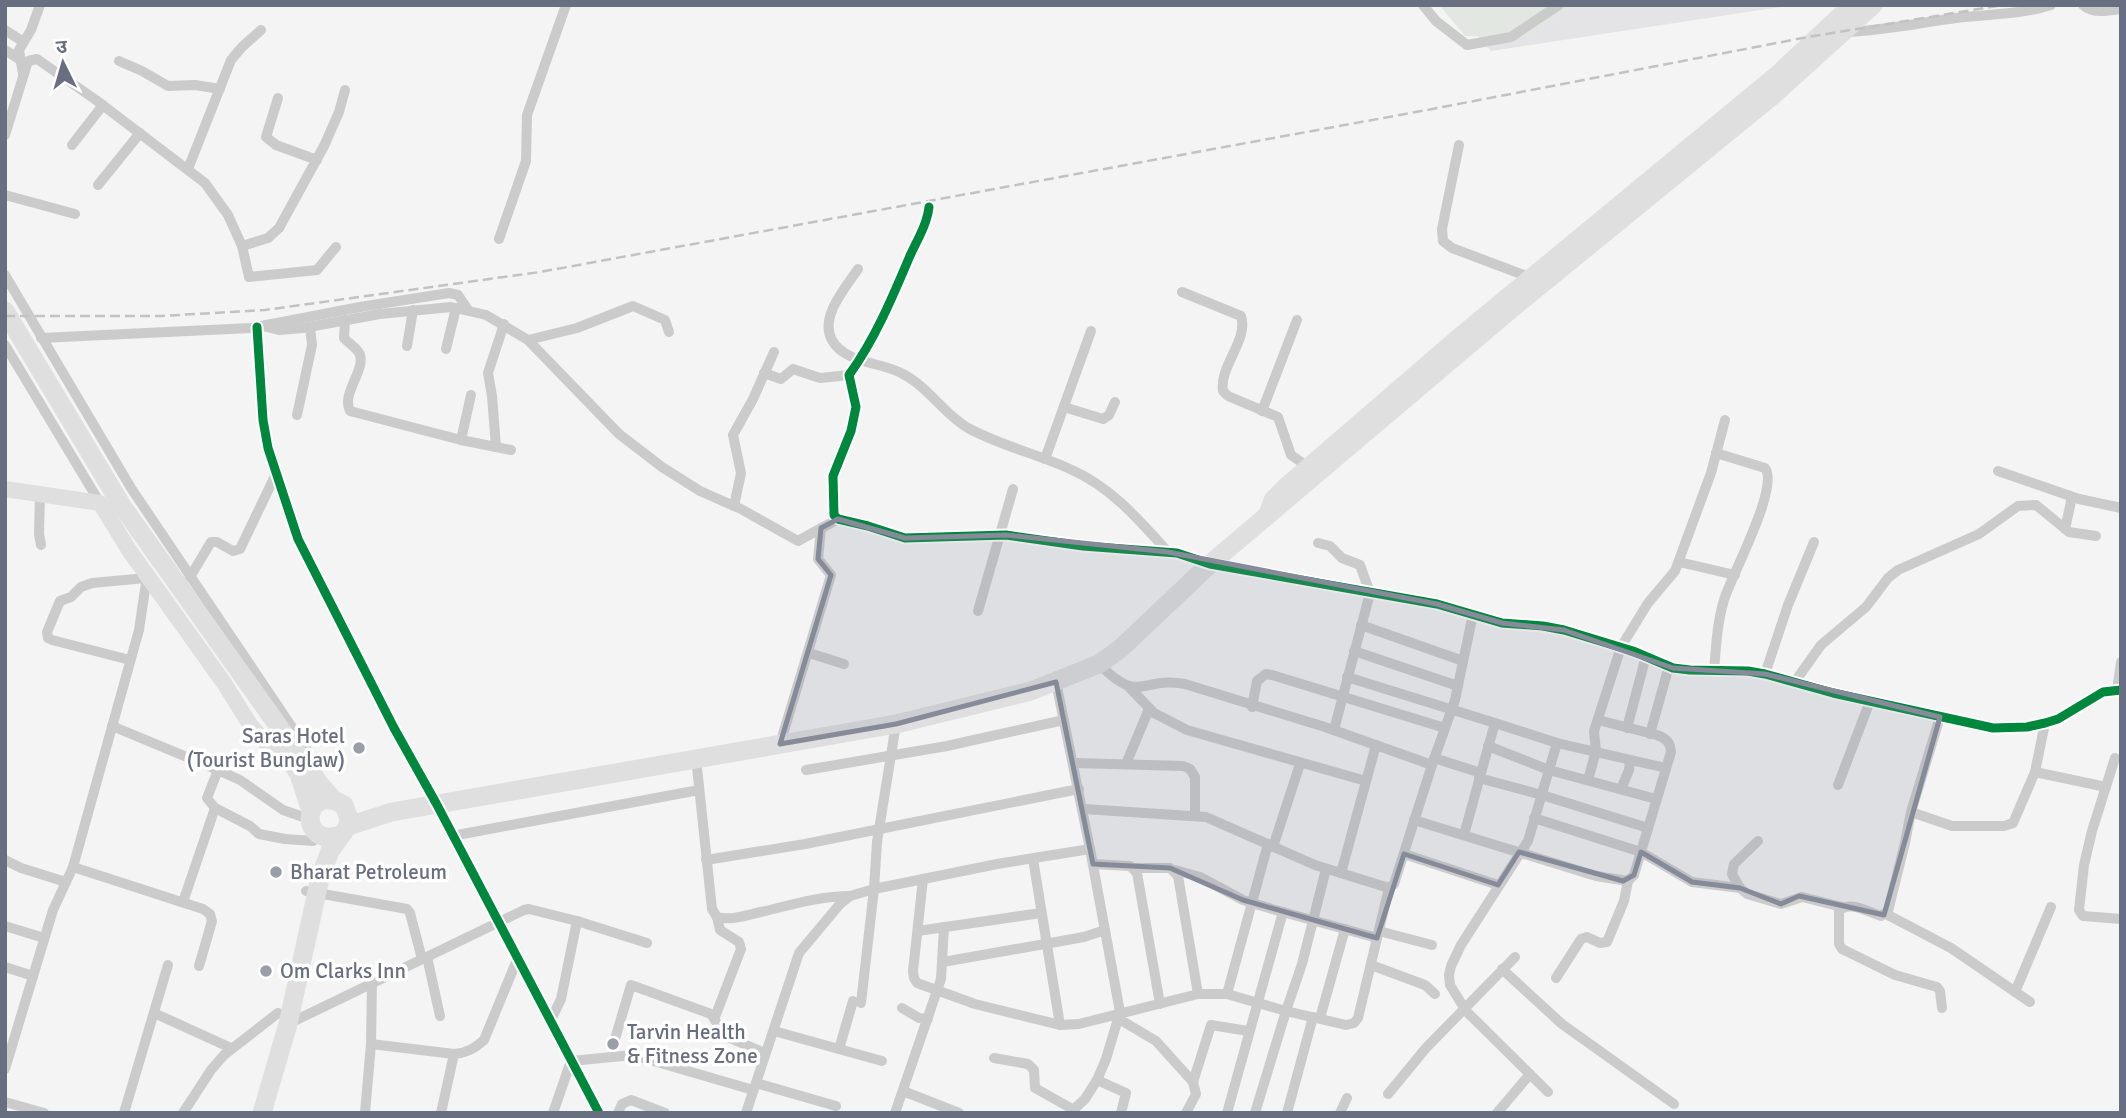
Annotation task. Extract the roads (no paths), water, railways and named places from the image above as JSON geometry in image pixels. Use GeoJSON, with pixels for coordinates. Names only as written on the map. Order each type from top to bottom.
{"type":"FeatureCollection","features":[{"type":"Feature","properties":{"kind":"highway"},"geometry":{"type":"LineString","coordinates":[[312,825],[321,836],[331,838],[392,812],[436,803],[896,724],[1005,698],[1056,682],[1099,664],[1138,634],[1210,564],[1510,310],[1771,97],[1873,5]]}},
{"type":"Feature","properties":{"kind":"highway"},"geometry":{"type":"LineString","coordinates":[[5,311],[10,338],[112,496],[299,774],[312,825],[311,892],[262,1113]]}},
{"type":"Feature","properties":{"kind":"highway"},"geometry":{"type":"LineString","coordinates":[[112,496],[349,819],[311,892]]}},
{"type":"Feature","properties":{"kind":"highway"},"geometry":{"type":"LineString","coordinates":[[312,825],[320,801],[333,797],[392,812]]}},
{"type":"Feature","properties":{"kind":"highway"},"geometry":{"type":"LineString","coordinates":[[249,1113],[283,1019]]}},
{"type":"Feature","properties":{"kind":"street"},"geometry":{"type":"LineString","coordinates":[[23,74],[19,50],[31,30],[40,5]]}},
{"type":"Feature","properties":{"kind":"street"},"geometry":{"type":"LineString","coordinates":[[499,239],[526,161],[527,115],[566,5]]}},
{"type":"Feature","properties":{"kind":"street"},"geometry":{"type":"LineString","coordinates":[[1423,5],[1436,21],[1467,45],[1511,37],[1559,5]]}},
{"type":"Feature","properties":{"kind":"street"},"geometry":{"type":"LineString","coordinates":[[1265,518],[1272,499],[1307,466],[1529,277],[1775,75],[1850,5]]}},
{"type":"Feature","properties":{"kind":"street"},"geometry":{"type":"LineString","coordinates":[[1820,33],[1872,32],[1957,18],[2022,13],[2052,5]]}},
{"type":"Feature","properties":{"kind":"street"},"geometry":{"type":"LineString","coordinates":[[2083,5],[2089,10],[2098,11],[2121,9]]}},
{"type":"Feature","properties":{"kind":"street"},"geometry":{"type":"LineString","coordinates":[[5,30],[22,41]]}},
{"type":"Feature","properties":{"kind":"street"},"geometry":{"type":"LineString","coordinates":[[188,169],[236,53],[261,30]]}},
{"type":"Feature","properties":{"kind":"street"},"geometry":{"type":"LineString","coordinates":[[5,50],[19,59]]}},
{"type":"Feature","properties":{"kind":"street"},"geometry":{"type":"LineString","coordinates":[[5,135],[28,61],[37,59],[188,169],[216,196],[242,246],[248,275],[253,277],[317,270],[336,247]]}},
{"type":"Feature","properties":{"kind":"street"},"geometry":{"type":"LineString","coordinates":[[119,61],[168,86],[195,85],[220,89]]}},
{"type":"Feature","properties":{"kind":"street"},"geometry":{"type":"LineString","coordinates":[[242,246],[274,234],[317,160],[339,112],[345,90]]}},
{"type":"Feature","properties":{"kind":"street"},"geometry":{"type":"LineString","coordinates":[[278,98],[266,137],[276,145],[317,160]]}},
{"type":"Feature","properties":{"kind":"street"},"geometry":{"type":"LineString","coordinates":[[72,145],[103,105]]}},
{"type":"Feature","properties":{"kind":"street"},"geometry":{"type":"LineString","coordinates":[[98,184],[140,133]]}},
{"type":"Feature","properties":{"kind":"street"},"geometry":{"type":"LineString","coordinates":[[1459,145],[1442,229],[1443,241],[1452,248],[1529,277]]}},
{"type":"Feature","properties":{"kind":"street"},"geometry":{"type":"LineString","coordinates":[[5,195],[75,214]]}},
{"type":"Feature","properties":{"kind":"street"},"geometry":{"type":"LineString","coordinates":[[764,373],[781,379],[795,369],[820,378],[849,375],[862,359],[890,303],[928,217],[929,207]]}},
{"type":"Feature","properties":{"kind":"street"},"geometry":{"type":"LineString","coordinates":[[858,269],[833,308],[829,326],[836,345],[862,359],[901,372],[965,426],[1073,470],[1107,491],[1129,510],[1168,552]]}},
{"type":"Feature","properties":{"kind":"street"},"geometry":{"type":"LineString","coordinates":[[5,275],[41,338],[147,577],[224,683],[251,726],[272,750],[290,759]]}},
{"type":"Feature","properties":{"kind":"street"},"geometry":{"type":"LineString","coordinates":[[1182,292],[1241,316],[1242,326],[1223,381],[1223,391],[1228,396],[1279,419],[1291,455],[1307,466]]}},
{"type":"Feature","properties":{"kind":"street"},"geometry":{"type":"LineString","coordinates":[[41,338],[260,326],[449,293],[458,295],[468,310]]}},
{"type":"Feature","properties":{"kind":"street"},"geometry":{"type":"LineString","coordinates":[[528,340],[577,328],[633,306],[666,320],[669,332]]}},
{"type":"Feature","properties":{"kind":"street"},"geometry":{"type":"LineString","coordinates":[[446,349],[456,308]]}},
{"type":"Feature","properties":{"kind":"street"},"geometry":{"type":"LineString","coordinates":[[260,326],[279,330],[413,310],[468,310],[503,324],[528,340],[619,434],[686,483],[797,541],[838,519]]}},
{"type":"Feature","properties":{"kind":"street"},"geometry":{"type":"LineString","coordinates":[[407,346],[413,310]]}},
{"type":"Feature","properties":{"kind":"street"},"geometry":{"type":"LineString","coordinates":[[345,320],[344,338],[358,351],[360,359],[347,402],[350,411],[511,450]]}},
{"type":"Feature","properties":{"kind":"street"},"geometry":{"type":"LineString","coordinates":[[1262,411],[1297,320]]}},
{"type":"Feature","properties":{"kind":"street"},"geometry":{"type":"LineString","coordinates":[[496,447],[488,373],[503,324]]}},
{"type":"Feature","properties":{"kind":"street"},"geometry":{"type":"LineString","coordinates":[[260,326],[263,420],[276,474],[298,539],[394,728],[598,1113]]}},
{"type":"Feature","properties":{"kind":"street"},"geometry":{"type":"LineString","coordinates":[[296,415],[312,345],[310,327]]}},
{"type":"Feature","properties":{"kind":"street"},"geometry":{"type":"LineString","coordinates":[[1045,459],[1091,331]]}},
{"type":"Feature","properties":{"kind":"street"},"geometry":{"type":"LineString","coordinates":[[734,506],[741,473],[733,435],[774,352]]}},
{"type":"Feature","properties":{"kind":"street"},"geometry":{"type":"LineString","coordinates":[[849,375],[856,407],[851,431],[833,476],[834,515],[838,519],[905,538],[1016,536],[1168,552],[1210,564],[1437,604],[1502,623],[1564,630],[1669,666],[1690,670],[1765,674],[1940,718],[1993,728],[2027,727],[2059,719],[2103,692],[2119,690],[2121,662]]}},
{"type":"Feature","properties":{"kind":"street"},"geometry":{"type":"LineString","coordinates":[[461,440],[471,396]]}},
{"type":"Feature","properties":{"kind":"street"},"geometry":{"type":"LineString","coordinates":[[1064,407],[1102,419],[1109,415],[1115,402]]}},
{"type":"Feature","properties":{"kind":"street"},"geometry":{"type":"LineString","coordinates":[[1588,780],[1595,751],[1594,731],[1620,647],[1679,562],[1726,420]]}},
{"type":"Feature","properties":{"kind":"street"},"geometry":{"type":"LineString","coordinates":[[1714,671],[1724,601],[1751,539],[1769,476],[1763,467],[1716,453]]}},
{"type":"Feature","properties":{"kind":"street"},"geometry":{"type":"LineString","coordinates":[[1998,471],[2072,496],[2121,508]]}},
{"type":"Feature","properties":{"kind":"street"},"geometry":{"type":"LineString","coordinates":[[190,577],[211,542],[217,541],[233,551],[240,549],[276,474]]}},
{"type":"Feature","properties":{"kind":"street"},"geometry":{"type":"LineString","coordinates":[[5,489],[40,494],[112,496],[190,577],[315,762],[333,797]]}},
{"type":"Feature","properties":{"kind":"street"},"geometry":{"type":"LineString","coordinates":[[978,611],[1013,489]]}},
{"type":"Feature","properties":{"kind":"street"},"geometry":{"type":"LineString","coordinates":[[40,494],[41,545]]}},
{"type":"Feature","properties":{"kind":"street"},"geometry":{"type":"LineString","coordinates":[[2065,529],[2072,496]]}},
{"type":"Feature","properties":{"kind":"street"},"geometry":{"type":"LineString","coordinates":[[1794,683],[1821,645],[1866,607],[1888,578],[1898,570],[1979,534],[2018,506],[2036,505],[2069,532],[2096,536]]}},
{"type":"Feature","properties":{"kind":"street"},"geometry":{"type":"LineString","coordinates":[[780,744],[831,575],[818,559],[821,528]]}},
{"type":"Feature","properties":{"kind":"street"},"geometry":{"type":"LineString","coordinates":[[1765,674],[1788,605],[1814,542]]}},
{"type":"Feature","properties":{"kind":"street"},"geometry":{"type":"LineString","coordinates":[[1318,543],[1330,546],[1342,558],[1360,565],[1370,593],[1334,730]]}},
{"type":"Feature","properties":{"kind":"street"},"geometry":{"type":"LineString","coordinates":[[1679,562],[1735,575]]}},
{"type":"Feature","properties":{"kind":"street"},"geometry":{"type":"LineString","coordinates":[[5,1069],[53,910],[73,867],[139,630],[147,577]]}},
{"type":"Feature","properties":{"kind":"street"},"geometry":{"type":"LineString","coordinates":[[130,660],[52,640],[48,638],[47,632],[60,601],[71,597],[81,587],[92,583],[147,577]]}},
{"type":"Feature","properties":{"kind":"street"},"geometry":{"type":"LineString","coordinates":[[923,879],[914,978],[921,985],[975,1004],[1060,1025],[1119,1016],[1198,994],[1227,994],[1346,1025],[1354,1023],[1358,1018],[1389,888],[1394,884],[1452,709],[1473,614]]}},
{"type":"Feature","properties":{"kind":"street"},"geometry":{"type":"LineString","coordinates":[[1361,625],[1463,661]]}},
{"type":"Feature","properties":{"kind":"street"},"geometry":{"type":"LineString","coordinates":[[1354,651],[1458,686]]}},
{"type":"Feature","properties":{"kind":"street"},"geometry":{"type":"LineString","coordinates":[[809,653],[844,664]]}},
{"type":"Feature","properties":{"kind":"street"},"geometry":{"type":"LineString","coordinates":[[1627,728],[1646,656]]}},
{"type":"Feature","properties":{"kind":"street"},"geometry":{"type":"LineString","coordinates":[[1099,664],[1162,718],[1204,737],[1366,781]]}},
{"type":"Feature","properties":{"kind":"street"},"geometry":{"type":"LineString","coordinates":[[1650,734],[1669,666]]}},
{"type":"Feature","properties":{"kind":"street"},"geometry":{"type":"LineString","coordinates":[[1252,707],[1257,681],[1266,674],[1445,728]]}},
{"type":"Feature","properties":{"kind":"street"},"geometry":{"type":"LineString","coordinates":[[1347,677],[1557,743],[1666,768]]}},
{"type":"Feature","properties":{"kind":"street"},"geometry":{"type":"LineString","coordinates":[[994,1058],[1028,1064],[1034,1070],[1035,1088],[1072,1111],[1085,1099],[1097,1080],[1119,1016],[1084,809],[1056,682]]}},
{"type":"Feature","properties":{"kind":"street"},"geometry":{"type":"LineString","coordinates":[[1129,687],[1178,683],[1648,828]]}},
{"type":"Feature","properties":{"kind":"street"},"geometry":{"type":"LineString","coordinates":[[1838,785],[1870,701]]}},
{"type":"Feature","properties":{"kind":"street"},"geometry":{"type":"LineString","coordinates":[[1126,764],[1150,709]]}},
{"type":"Feature","properties":{"kind":"street"},"geometry":{"type":"LineString","coordinates":[[1886,914],[1911,812],[1940,718]]}},
{"type":"Feature","properties":{"kind":"street"},"geometry":{"type":"LineString","coordinates":[[806,770],[990,738],[1064,720]]}},
{"type":"Feature","properties":{"kind":"street"},"geometry":{"type":"LineString","coordinates":[[1556,978],[1581,939],[1587,937],[1600,943],[1607,942],[1625,901],[1628,881],[1634,876],[1671,752],[1669,742],[1664,738],[1598,720]]}},
{"type":"Feature","properties":{"kind":"street"},"geometry":{"type":"LineString","coordinates":[[1464,835],[1495,723]]}},
{"type":"Feature","properties":{"kind":"street"},"geometry":{"type":"LineString","coordinates":[[1911,812],[1952,826],[2010,825],[2015,821],[2035,772],[2045,723]]}},
{"type":"Feature","properties":{"kind":"street"},"geometry":{"type":"LineString","coordinates":[[839,1049],[857,1002],[868,959],[879,830],[896,724]]}},
{"type":"Feature","properties":{"kind":"street"},"geometry":{"type":"LineString","coordinates":[[112,726],[240,780],[283,810],[312,825]]}},
{"type":"Feature","properties":{"kind":"street"},"geometry":{"type":"LineString","coordinates":[[1548,1091],[1464,1008],[1450,985],[1451,966],[1461,945],[1528,841],[1557,743]]}},
{"type":"Feature","properties":{"kind":"street"},"geometry":{"type":"LineString","coordinates":[[1341,873],[1376,745]]}},
{"type":"Feature","properties":{"kind":"street"},"geometry":{"type":"LineString","coordinates":[[1488,746],[1549,770],[1656,799]]}},
{"type":"Feature","properties":{"kind":"street"},"geometry":{"type":"LineString","coordinates":[[696,758],[712,909],[720,930],[739,942],[741,948],[715,1017]]}},
{"type":"Feature","properties":{"kind":"street"},"geometry":{"type":"LineString","coordinates":[[2115,758],[2084,864],[2079,910],[2083,916],[2121,919]]}},
{"type":"Feature","properties":{"kind":"street"},"geometry":{"type":"LineString","coordinates":[[1620,789],[1630,760]]}},
{"type":"Feature","properties":{"kind":"street"},"geometry":{"type":"LineString","coordinates":[[1074,763],[1174,764],[1190,769],[1195,777],[1195,815]]}},
{"type":"Feature","properties":{"kind":"street"},"geometry":{"type":"LineString","coordinates":[[1227,994],[1252,902],[1300,764]]}},
{"type":"Feature","properties":{"kind":"street"},"geometry":{"type":"LineString","coordinates":[[218,770],[207,798],[215,808],[265,836],[312,825]]}},
{"type":"Feature","properties":{"kind":"street"},"geometry":{"type":"LineString","coordinates":[[2035,772],[2106,787]]}},
{"type":"Feature","properties":{"kind":"street"},"geometry":{"type":"LineString","coordinates":[[706,860],[806,845],[1079,789]]}},
{"type":"Feature","properties":{"kind":"street"},"geometry":{"type":"LineString","coordinates":[[452,835],[699,790]]}},
{"type":"Feature","properties":{"kind":"street"},"geometry":{"type":"LineString","coordinates":[[183,902],[215,808]]}},
{"type":"Feature","properties":{"kind":"street"},"geometry":{"type":"LineString","coordinates":[[1084,809],[1195,815],[1216,820],[1326,869],[1389,888]]}},
{"type":"Feature","properties":{"kind":"street"},"geometry":{"type":"LineString","coordinates":[[1534,818],[1641,852],[1692,882],[1740,888]]}},
{"type":"Feature","properties":{"kind":"street"},"geometry":{"type":"LineString","coordinates":[[1414,820],[1596,876],[1628,881]]}},
{"type":"Feature","properties":{"kind":"street"},"geometry":{"type":"LineString","coordinates":[[1758,841],[1734,864],[1732,874],[1747,894],[1781,904],[1802,897],[1842,907],[1848,905],[1881,916],[1886,914],[1951,948],[2030,1002]]}},
{"type":"Feature","properties":{"kind":"street"},"geometry":{"type":"LineString","coordinates":[[717,917],[725,919],[745,916],[828,897],[850,896],[923,879],[1090,849]]}},
{"type":"Feature","properties":{"kind":"street"},"geometry":{"type":"LineString","coordinates":[[1404,854],[1498,885]]}},
{"type":"Feature","properties":{"kind":"street"},"geometry":{"type":"LineString","coordinates":[[1032,859],[1060,1025]]}},
{"type":"Feature","properties":{"kind":"street"},"geometry":{"type":"LineString","coordinates":[[5,860],[66,882]]}},
{"type":"Feature","properties":{"kind":"street"},"geometry":{"type":"LineString","coordinates":[[1093,864],[1170,868],[1200,877],[1252,902],[1313,921],[1432,945]]}},
{"type":"Feature","properties":{"kind":"street"},"geometry":{"type":"LineString","coordinates":[[73,867],[203,908],[212,921],[199,966]]}},
{"type":"Feature","properties":{"kind":"street"},"geometry":{"type":"LineString","coordinates":[[1135,868],[1160,1003]]}},
{"type":"Feature","properties":{"kind":"street"},"geometry":{"type":"LineString","coordinates":[[1255,1113],[1302,964],[1326,869]]}},
{"type":"Feature","properties":{"kind":"street"},"geometry":{"type":"LineString","coordinates":[[1175,870],[1198,994]]}},
{"type":"Feature","properties":{"kind":"street"},"geometry":{"type":"LineString","coordinates":[[311,892],[407,909],[411,913],[425,958],[440,1016]]}},
{"type":"Feature","properties":{"kind":"street"},"geometry":{"type":"LineString","coordinates":[[746,1113],[799,953],[840,904],[850,896]]}},
{"type":"Feature","properties":{"kind":"street"},"geometry":{"type":"LineString","coordinates":[[1842,907],[1839,911],[1840,947],[1895,975],[1937,987],[1942,1008]]}},
{"type":"Feature","properties":{"kind":"street"},"geometry":{"type":"LineString","coordinates":[[2015,992],[2051,907]]}},
{"type":"Feature","properties":{"kind":"street"},"geometry":{"type":"LineString","coordinates":[[183,1113],[211,1070],[232,1048],[283,1019],[425,958],[518,911],[529,909],[577,920],[647,943]]}},
{"type":"Feature","properties":{"kind":"street"},"geometry":{"type":"LineString","coordinates":[[1227,1113],[1283,912]]}},
{"type":"Feature","properties":{"kind":"street"},"geometry":{"type":"LineString","coordinates":[[918,931],[1041,913]]}},
{"type":"Feature","properties":{"kind":"street"},"geometry":{"type":"LineString","coordinates":[[550,1022],[561,999],[577,920]]}},
{"type":"Feature","properties":{"kind":"street"},"geometry":{"type":"LineString","coordinates":[[5,926],[44,938]]}},
{"type":"Feature","properties":{"kind":"street"},"geometry":{"type":"LineString","coordinates":[[895,1113],[937,991],[943,962],[944,927]]}},
{"type":"Feature","properties":{"kind":"street"},"geometry":{"type":"LineString","coordinates":[[1287,1113],[1345,929]]}},
{"type":"Feature","properties":{"kind":"street"},"geometry":{"type":"LineString","coordinates":[[943,962],[1084,937],[1105,930]]}},
{"type":"Feature","properties":{"kind":"street"},"geometry":{"type":"LineString","coordinates":[[1388,1094],[1464,1008],[1515,957]]}},
{"type":"Feature","properties":{"kind":"street"},"geometry":{"type":"LineString","coordinates":[[371,1044],[464,1053],[484,1040],[517,960]]}},
{"type":"Feature","properties":{"kind":"street"},"geometry":{"type":"LineString","coordinates":[[124,1113],[168,965]]}},
{"type":"Feature","properties":{"kind":"street"},"geometry":{"type":"LineString","coordinates":[[1371,965],[1425,985],[1435,994]]}},
{"type":"Feature","properties":{"kind":"street"},"geometry":{"type":"LineString","coordinates":[[5,967],[33,976]]}},
{"type":"Feature","properties":{"kind":"street"},"geometry":{"type":"LineString","coordinates":[[1502,969],[1562,1024],[1674,1104]]}},
{"type":"Feature","properties":{"kind":"street"},"geometry":{"type":"LineString","coordinates":[[368,1112],[372,982]]}},
{"type":"Feature","properties":{"kind":"street"},"geometry":{"type":"LineString","coordinates":[[615,1039],[631,985],[715,1017],[725,1036],[765,1054]]}},
{"type":"Feature","properties":{"kind":"street"},"geometry":{"type":"LineString","coordinates":[[902,1008],[919,1018],[928,1019]]}},
{"type":"Feature","properties":{"kind":"street"},"geometry":{"type":"LineString","coordinates":[[154,1013],[232,1048]]}},
{"type":"Feature","properties":{"kind":"street"},"geometry":{"type":"LineString","coordinates":[[1119,1016],[1156,1041],[1193,1082],[1196,1094],[1186,1113]]}},
{"type":"Feature","properties":{"kind":"street"},"geometry":{"type":"LineString","coordinates":[[1193,1082],[1210,1025],[1248,1031]]}},
{"type":"Feature","properties":{"kind":"street"},"geometry":{"type":"LineString","coordinates":[[774,1031],[882,1061]]}},
{"type":"Feature","properties":{"kind":"street"},"geometry":{"type":"LineString","coordinates":[[441,1113],[454,1054]]}},
{"type":"Feature","properties":{"kind":"street"},"geometry":{"type":"LineString","coordinates":[[571,1061],[634,1055],[836,1106]]}},
{"type":"Feature","properties":{"kind":"street"},"geometry":{"type":"LineString","coordinates":[[553,1113],[571,1061]]}},
{"type":"Feature","properties":{"kind":"street"},"geometry":{"type":"LineString","coordinates":[[1497,1113],[1530,1074]]}},
{"type":"Feature","properties":{"kind":"street"},"geometry":{"type":"LineString","coordinates":[[1097,1080],[1126,1093],[1121,1113]]}},
{"type":"Feature","properties":{"kind":"street"},"geometry":{"type":"LineString","coordinates":[[903,1091],[959,1113]]}},
{"type":"Feature","properties":{"kind":"street"},"geometry":{"type":"LineString","coordinates":[[1340,1113],[1347,1098]]}},
{"type":"Feature","properties":{"kind":"street"},"geometry":{"type":"LineString","coordinates":[[618,1113],[622,1104],[631,1100],[665,1113]]}},
{"type":"Feature","properties":{"kind":"street"},"geometry":{"type":"LineString","coordinates":[[5,1102],[44,1113]]}},
{"type":"Feature","properties":{"kind":"railway"},"geometry":{"type":"LineString","coordinates":[[5,316],[161,316],[265,310],[540,272],[1427,110],[1808,37],[2003,5]]}},
{"type":"Feature","properties":{"kind":"place","name":"Saras Hotel (Tourist Bunglaw)"},"geometry":{"type":"Point","coordinates":[359,748]}},
{"type":"Feature","properties":{"kind":"place","name":"Bharat Petroleum"},"geometry":{"type":"Point","coordinates":[276,872]}},
{"type":"Feature","properties":{"kind":"place","name":"Om Clarks Inn"},"geometry":{"type":"Point","coordinates":[266,971]}},
{"type":"Feature","properties":{"kind":"place","name":"Tarvin Health & Fitness Zone"},"geometry":{"type":"Point","coordinates":[613,1044]}}]}
